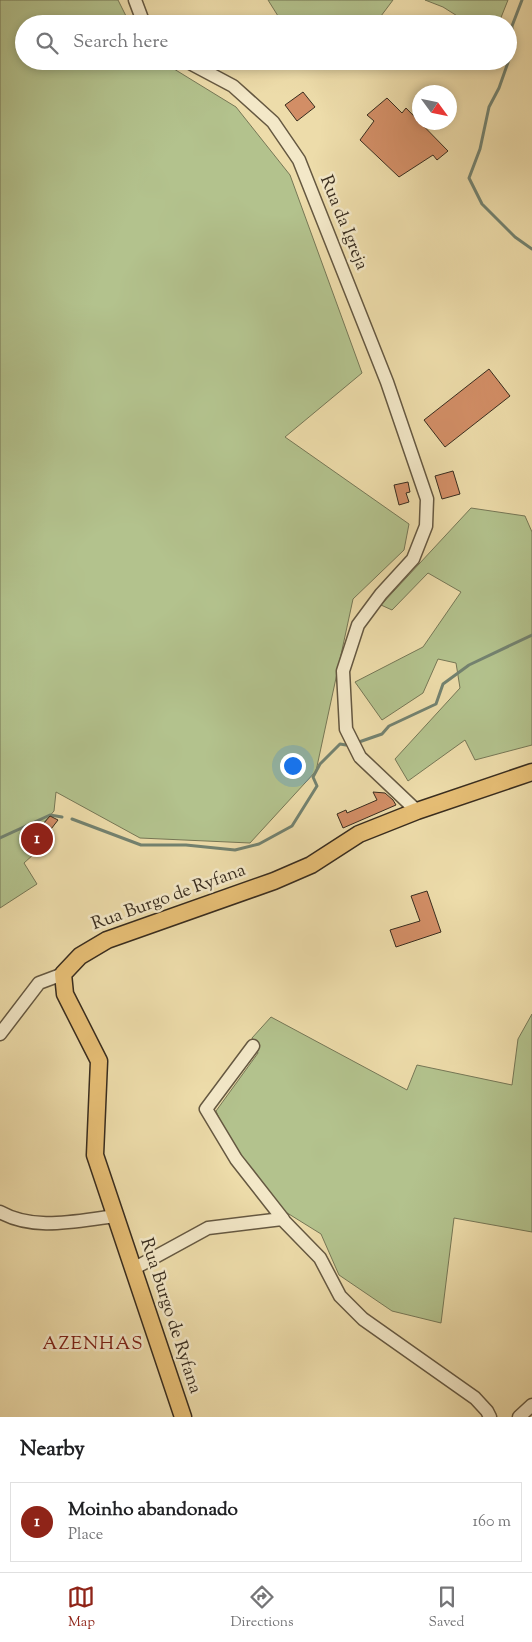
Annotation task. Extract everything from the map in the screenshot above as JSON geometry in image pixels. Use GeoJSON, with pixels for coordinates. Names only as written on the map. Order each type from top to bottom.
{"type":"FeatureCollection","features":[{"type":"Feature","properties":{"kind":"main road","name":"Rua Burgo de Ryfana"},"geometry":{"type":"LineString","coordinates":[[183,1417],[95,1155],[99,1061],[65,994],[63,974],[80,956],[107,940],[311,865],[359,834],[417,810],[532,772]]}},
{"type":"Feature","properties":{"kind":"street"},"geometry":{"type":"LineString","coordinates":[[135,0],[141,15]]}},
{"type":"Feature","properties":{"kind":"street","name":"Rua da Igreja"},"geometry":{"type":"LineString","coordinates":[[203,70],[233,86],[273,122],[299,160],[409,443],[427,499],[426,526],[413,559],[381,594],[358,625],[343,671],[346,729],[360,757],[417,810]]}},
{"type":"Feature","properties":{"kind":"street"},"geometry":{"type":"LineString","coordinates":[[0,1034],[39,983],[63,974]]}},
{"type":"Feature","properties":{"kind":"street"},"geometry":{"type":"LineString","coordinates":[[253,1046],[206,1109],[236,1158],[283,1220],[320,1258],[340,1296],[363,1319],[475,1398],[490,1417]]}},
{"type":"Feature","properties":{"kind":"street"},"geometry":{"type":"LineString","coordinates":[[0,1212],[15,1220],[35,1223],[117,1216]]}},
{"type":"Feature","properties":{"kind":"street"},"geometry":{"type":"LineString","coordinates":[[133,1268],[208,1228],[283,1220]]}},
{"type":"Feature","properties":{"kind":"street"},"geometry":{"type":"LineString","coordinates":[[519,1417],[532,1405]]}},
{"type":"Feature","properties":{"kind":"green space"},"geometry":{"type":"Polygon","coordinates":[[[0,0],[118,0],[126,15],[15,15],[15,70],[176,70],[236,107],[290,175],[362,373],[285,437],[409,524],[404,550],[353,599],[316,771],[250,843],[140,838],[56,792],[54,811],[27,842],[35,850],[34,854],[24,863],[37,884],[0,908],[0,0]]]}},
{"type":"Feature","properties":{"kind":"green space"},"geometry":{"type":"Polygon","coordinates":[[[268,0],[393,0],[382,15],[277,15],[268,0]]]}},
{"type":"Feature","properties":{"kind":"green space"},"geometry":{"type":"Polygon","coordinates":[[[425,0],[508,0],[502,15],[456,15],[443,7],[425,0]]]}},
{"type":"Feature","properties":{"kind":"green space"},"geometry":{"type":"Polygon","coordinates":[[[471,508],[525,516],[532,532],[532,745],[475,760],[465,740],[408,781],[395,759],[460,688],[456,663],[438,659],[423,693],[382,720],[355,682],[423,647],[461,592],[428,573],[392,610],[381,605],[471,508]]]}},
{"type":"Feature","properties":{"kind":"green space"},"geometry":{"type":"Polygon","coordinates":[[[532,1014],[532,1232],[454,1218],[441,1323],[392,1311],[339,1275],[321,1234],[284,1211],[228,1139],[216,1111],[258,1053],[252,1038],[271,1017],[407,1090],[417,1065],[512,1085],[518,1039],[532,1014]]]}},
{"type":"Feature","properties":{"kind":"building"},"geometry":{"type":"Polygon","coordinates":[[[303,92],[315,107],[297,121],[285,105],[303,92]]]}},
{"type":"Feature","properties":{"kind":"building"},"geometry":{"type":"Polygon","coordinates":[[[387,98],[402,113],[406,108],[412,114],[412,130],[427,130],[448,151],[437,160],[433,155],[399,177],[360,140],[374,121],[367,115],[387,98]]]}},
{"type":"Feature","properties":{"kind":"building"},"geometry":{"type":"Polygon","coordinates":[[[489,369],[510,396],[445,447],[424,420],[489,369]]]}},
{"type":"Feature","properties":{"kind":"building"},"geometry":{"type":"Polygon","coordinates":[[[453,471],[460,494],[442,499],[435,476],[453,471]]]}},
{"type":"Feature","properties":{"kind":"building"},"geometry":{"type":"Polygon","coordinates":[[[408,482],[410,492],[406,493],[409,502],[399,505],[394,485],[408,482]]]}},
{"type":"Feature","properties":{"kind":"building"},"geometry":{"type":"Polygon","coordinates":[[[373,792],[385,793],[396,805],[343,828],[337,814],[346,810],[347,813],[377,800],[373,792]]]}},
{"type":"Feature","properties":{"kind":"building"},"geometry":{"type":"Polygon","coordinates":[[[50,816],[58,820],[35,850],[27,843],[50,816]]]}},
{"type":"Feature","properties":{"kind":"building"},"geometry":{"type":"Polygon","coordinates":[[[427,891],[441,932],[396,947],[390,930],[420,921],[411,896],[427,891]]]}},
{"type":"Feature","properties":{"kind":"waterway"},"geometry":{"type":"LineString","coordinates":[[516,15],[522,0]]}},
{"type":"Feature","properties":{"kind":"waterway"},"geometry":{"type":"LineString","coordinates":[[505,70],[489,107],[480,149],[469,178],[482,204],[515,237],[532,249]]}},
{"type":"Feature","properties":{"kind":"waterway"},"geometry":{"type":"LineString","coordinates":[[359,742],[382,734],[389,726],[436,704],[443,684],[469,665],[532,635]]}},
{"type":"Feature","properties":{"kind":"waterway"},"geometry":{"type":"LineString","coordinates":[[72,819],[141,845],[186,845],[235,850],[259,844],[292,826],[317,786],[313,777],[320,764],[340,744],[346,745]]}},
{"type":"Feature","properties":{"kind":"waterway"},"geometry":{"type":"LineString","coordinates":[[0,838],[50,815],[62,817]]}},
{"type":"Feature","properties":{"kind":"place","name":"Moinho abandonado"},"geometry":{"type":"Point","coordinates":[37,839]}},
{"type":"Feature","properties":{"kind":"district","name":"AZENHAS"},"geometry":{"type":"Point","coordinates":[93,1344]}}]}
